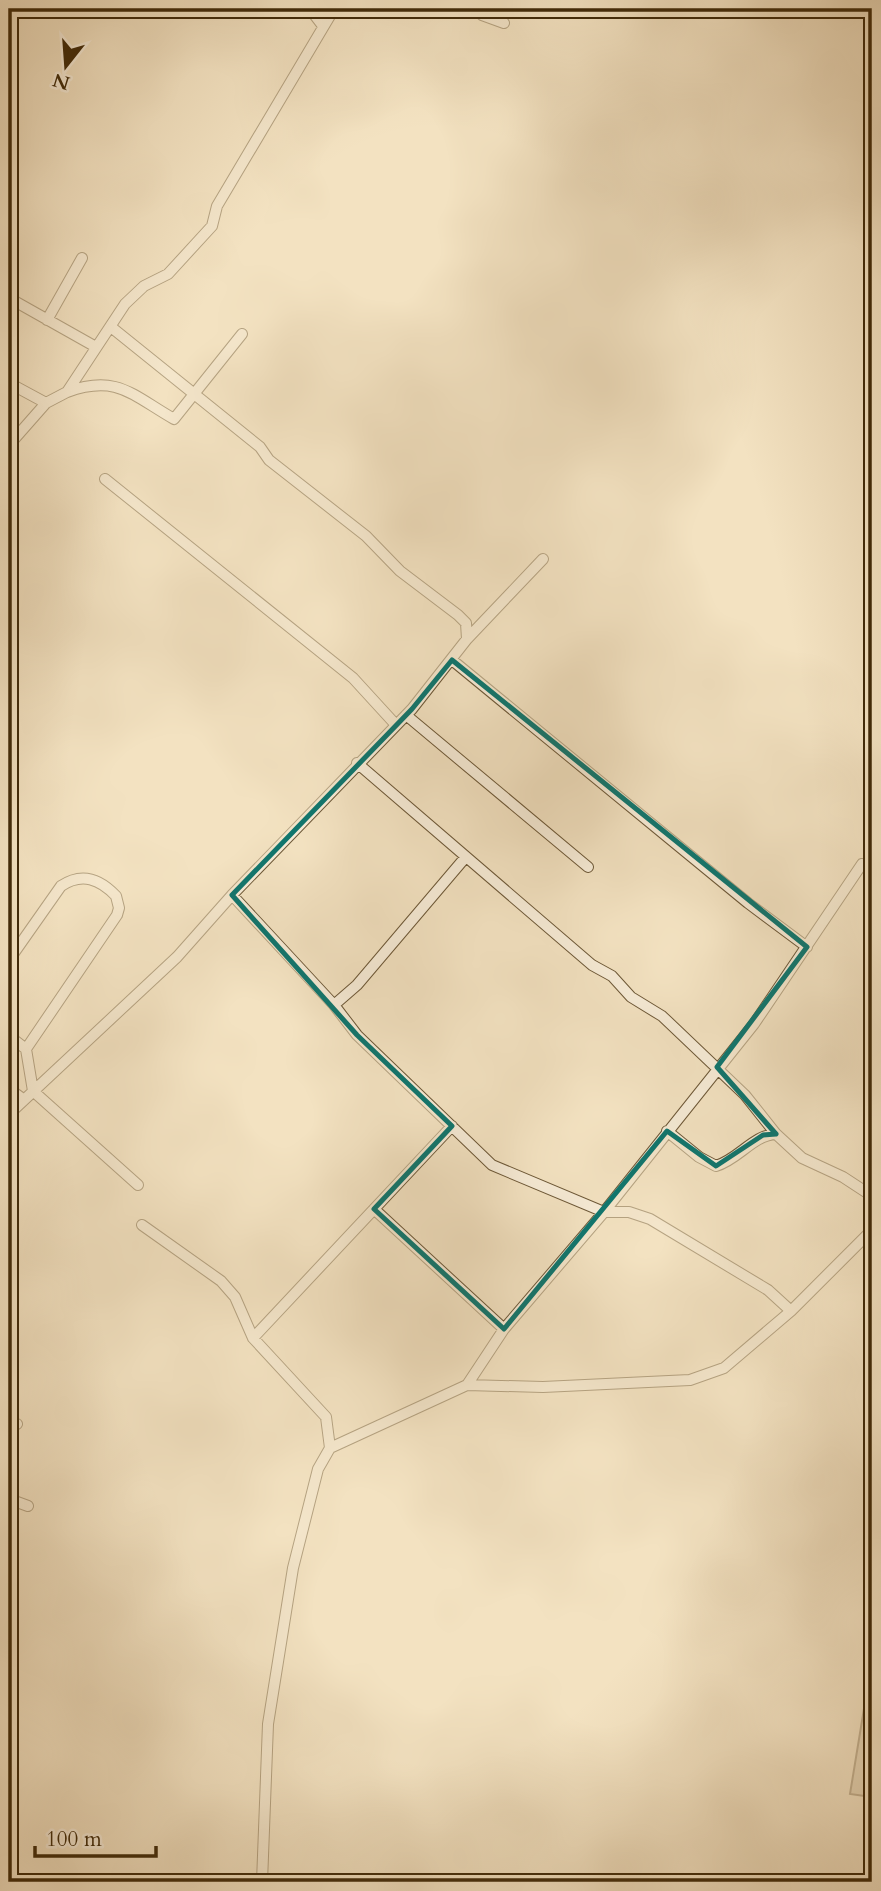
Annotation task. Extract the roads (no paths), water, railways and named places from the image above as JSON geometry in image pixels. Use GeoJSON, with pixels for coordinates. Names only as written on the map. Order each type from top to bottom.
{"type":"FeatureCollection","features":[{"type":"Feature","properties":{"kind":"street"},"geometry":{"type":"LineString","coordinates":[[310,9],[323,26]]}},
{"type":"Feature","properties":{"kind":"street"},"geometry":{"type":"LineString","coordinates":[[66,392],[125,304],[144,286],[168,274],[212,226],[217,206],[334,9]]}},
{"type":"Feature","properties":{"kind":"street"},"geometry":{"type":"LineString","coordinates":[[475,9],[482,15],[504,23]]}},
{"type":"Feature","properties":{"kind":"street"},"geometry":{"type":"LineString","coordinates":[[47,320],[82,258]]}},
{"type":"Feature","properties":{"kind":"street"},"geometry":{"type":"LineString","coordinates":[[9,298],[96,347]]}},
{"type":"Feature","properties":{"kind":"street"},"geometry":{"type":"LineString","coordinates":[[111,327],[260,447],[269,460],[366,536],[400,570],[458,615],[466,624],[467,639]]}},
{"type":"Feature","properties":{"kind":"street"},"geometry":{"type":"LineString","coordinates":[[9,445],[46,403],[66,392],[97,383],[115,385],[174,419],[242,334]]}},
{"type":"Feature","properties":{"kind":"street"},"geometry":{"type":"LineString","coordinates":[[9,383],[46,403]]}},
{"type":"Feature","properties":{"kind":"street"},"geometry":{"type":"LineString","coordinates":[[105,479],[353,678],[396,725]]}},
{"type":"Feature","properties":{"kind":"street"},"geometry":{"type":"LineString","coordinates":[[9,1114],[135,1000],[406,715],[467,639],[543,559]]}},
{"type":"Feature","properties":{"kind":"street"},"geometry":{"type":"LineString","coordinates":[[452,660],[748,903],[807,947]]}},
{"type":"Feature","properties":{"kind":"street"},"geometry":{"type":"LineString","coordinates":[[406,715],[588,867]]}},
{"type":"Feature","properties":{"kind":"street"},"geometry":{"type":"LineString","coordinates":[[357,764],[464,859],[592,965],[612,976],[631,997],[662,1016],[717,1067],[767,1119],[776,1134],[802,1158],[843,1177],[872,1196]]}},
{"type":"Feature","properties":{"kind":"street"},"geometry":{"type":"LineString","coordinates":[[334,1005],[357,985],[464,859]]}},
{"type":"Feature","properties":{"kind":"street"},"geometry":{"type":"LineString","coordinates":[[467,1385],[504,1329],[604,1212],[717,1067],[754,1024],[862,864]]}},
{"type":"Feature","properties":{"kind":"street"},"geometry":{"type":"LineString","coordinates":[[9,960],[61,886],[70,880],[90,878],[116,896],[117,915],[26,1049]]}},
{"type":"Feature","properties":{"kind":"street"},"geometry":{"type":"LineString","coordinates":[[232,895],[334,1005],[357,1035],[492,1165],[604,1212],[629,1212],[650,1219],[768,1290],[790,1311]]}},
{"type":"Feature","properties":{"kind":"street"},"geometry":{"type":"LineString","coordinates":[[9,1036],[26,1049],[33,1091],[138,1185]]}},
{"type":"Feature","properties":{"kind":"street"},"geometry":{"type":"LineString","coordinates":[[9,1089],[23,1099]]}},
{"type":"Feature","properties":{"kind":"street"},"geometry":{"type":"LineString","coordinates":[[253,1338],[452,1126]]}},
{"type":"Feature","properties":{"kind":"street"},"geometry":{"type":"LineString","coordinates":[[667,1131],[699,1157],[716,1166],[731,1161],[763,1135],[776,1134]]}},
{"type":"Feature","properties":{"kind":"street"},"geometry":{"type":"LineString","coordinates":[[374,1209],[504,1329]]}},
{"type":"Feature","properties":{"kind":"street"},"geometry":{"type":"LineString","coordinates":[[142,1225],[221,1281],[235,1297],[253,1338],[295,1387],[323,1411],[330,1448]]}},
{"type":"Feature","properties":{"kind":"street"},"geometry":{"type":"LineString","coordinates":[[262,1882],[268,1724],[293,1568],[318,1469],[330,1448],[467,1385],[543,1387],[690,1380],[723,1368],[790,1311],[872,1230]]}},
{"type":"Feature","properties":{"kind":"street"},"geometry":{"type":"LineString","coordinates":[[9,1499],[28,1506]]}}]}
